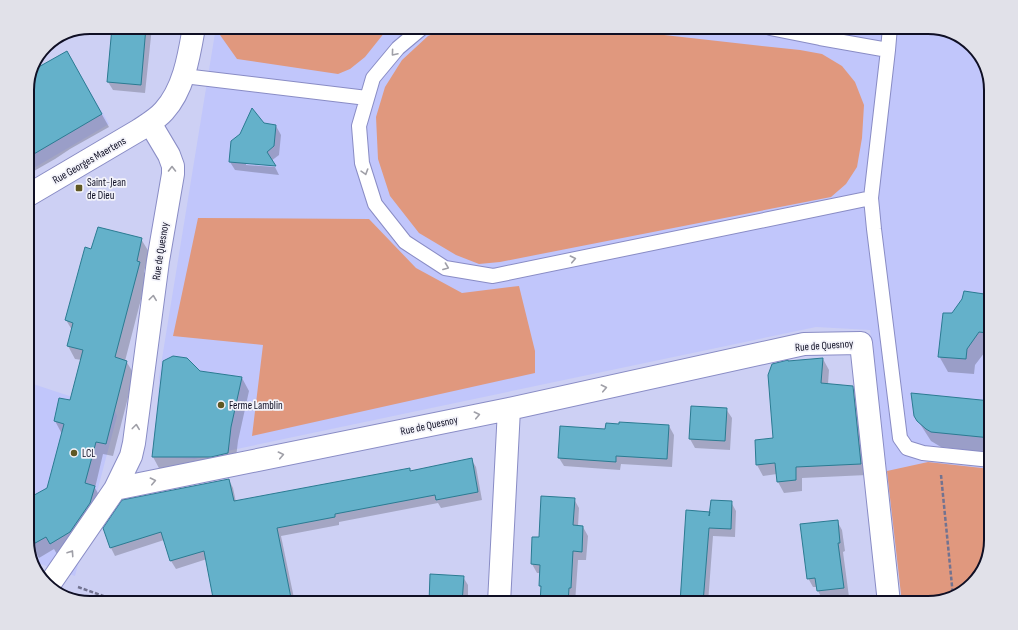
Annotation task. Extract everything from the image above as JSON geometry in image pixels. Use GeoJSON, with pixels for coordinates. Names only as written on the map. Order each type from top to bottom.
{"type":"FeatureCollection","features":[{"type":"Feature","properties":{"kind":"street"},"geometry":{"type":"LineString","coordinates":[[150,123],[157,118],[171,101],[184,76],[193,34]]}},
{"type":"Feature","properties":{"kind":"street","name":"Rue Georges Maertens"},"geometry":{"type":"LineString","coordinates":[[34,192],[150,123]]}},
{"type":"Feature","properties":{"kind":"street","name":"Rue de Quesnoy"},"geometry":{"type":"LineString","coordinates":[[52,581],[115,489],[130,456],[134,443],[157,268],[173,166],[169,154],[150,123]]}},
{"type":"Feature","properties":{"kind":"street","name":"Rue de Quesnoy"},"geometry":{"type":"LineString","coordinates":[[115,489],[509,408],[804,344],[861,343],[888,596]]}},
{"type":"Feature","properties":{"kind":"street"},"geometry":{"type":"LineString","coordinates":[[499,596],[509,408]]}},
{"type":"Feature","properties":{"kind":"lane"},"geometry":{"type":"LineString","coordinates":[[415,34],[398,48],[372,78],[359,126],[362,163],[375,204],[405,242],[446,268],[493,276],[871,198]]}},
{"type":"Feature","properties":{"kind":"lane"},"geometry":{"type":"LineString","coordinates":[[799,34],[888,50]]}},
{"type":"Feature","properties":{"kind":"lane"},"geometry":{"type":"LineString","coordinates":[[889,34],[871,198],[900,438],[907,448],[923,452],[984,459]]}},
{"type":"Feature","properties":{"kind":"lane"},"geometry":{"type":"LineString","coordinates":[[184,76],[367,98]]}},
{"type":"Feature","properties":{"kind":"path"},"geometry":{"type":"LineString","coordinates":[[939,454],[952,590]]}},
{"type":"Feature","properties":{"kind":"path"},"geometry":{"type":"LineString","coordinates":[[55,583],[98,596]]}},
{"type":"Feature","properties":{"kind":"shaded area"},"geometry":{"type":"Polygon","coordinates":[[[215,34],[935,34],[949,38],[968,50],[980,69],[984,87],[984,547],[980,561],[968,580],[949,592],[935,596],[901,596],[870,330],[816,327],[195,459],[152,457],[159,377],[215,34]]]}},
{"type":"Feature","properties":{"kind":"shaded area"},"geometry":{"type":"Polygon","coordinates":[[[383,34],[365,57],[350,69],[338,74],[237,59],[220,35],[383,34]]]}},
{"type":"Feature","properties":{"kind":"shaded area"},"geometry":{"type":"Polygon","coordinates":[[[433,34],[656,34],[800,50],[822,54],[842,66],[855,82],[864,105],[862,138],[857,167],[846,184],[831,197],[500,262],[479,264],[456,255],[419,233],[390,196],[378,159],[376,117],[385,87],[402,60],[428,36],[433,34]]]}},
{"type":"Feature","properties":{"kind":"shaded area"},"geometry":{"type":"Polygon","coordinates":[[[67,51],[109,124],[34,168],[34,87],[40,65],[41,63],[42,65],[67,51]]]}},
{"type":"Feature","properties":{"kind":"shaded area"},"geometry":{"type":"Polygon","coordinates":[[[198,218],[369,219],[416,268],[462,293],[519,286],[535,351],[535,373],[252,436],[263,345],[173,336],[198,218]]]}},
{"type":"Feature","properties":{"kind":"shaded area"},"geometry":{"type":"Polygon","coordinates":[[[34,384],[115,411],[117,416],[75,576],[39,564],[36,554],[34,543],[34,384]]]}},
{"type":"Feature","properties":{"kind":"shaded area"},"geometry":{"type":"Polygon","coordinates":[[[928,462],[984,468],[984,547],[980,561],[968,580],[949,592],[935,596],[901,596],[887,471],[928,462]]]}},
{"type":"Feature","properties":{"kind":"building"},"geometry":{"type":"Polygon","coordinates":[[[111,34],[145,34],[141,85],[107,82],[111,34]]]}},
{"type":"Feature","properties":{"kind":"building"},"geometry":{"type":"Polygon","coordinates":[[[67,51],[102,114],[34,154],[34,87],[39,66],[67,51]]]}},
{"type":"Feature","properties":{"kind":"building"},"geometry":{"type":"Polygon","coordinates":[[[252,108],[264,123],[276,125],[274,146],[267,152],[276,166],[229,162],[231,141],[240,134],[252,108]]]}},
{"type":"Feature","properties":{"kind":"building"},"geometry":{"type":"Polygon","coordinates":[[[98,227],[142,238],[137,261],[140,262],[115,357],[127,361],[106,444],[96,442],[85,483],[95,486],[90,503],[70,532],[50,544],[46,537],[34,544],[34,495],[47,488],[64,424],[54,421],[59,398],[70,400],[83,350],[67,346],[73,323],[65,320],[85,247],[91,249],[98,227]]]}},
{"type":"Feature","properties":{"kind":"building"},"geometry":{"type":"Polygon","coordinates":[[[964,291],[984,294],[984,333],[979,332],[967,349],[966,359],[938,357],[943,313],[952,313],[962,299],[964,291]]]}},
{"type":"Feature","properties":{"kind":"building","name":"Ferme Lamblin"},"geometry":{"type":"Polygon","coordinates":[[[173,356],[187,358],[200,371],[242,377],[231,427],[228,453],[211,457],[152,457],[163,361],[173,356]]]}},
{"type":"Feature","properties":{"kind":"building"},"geometry":{"type":"Polygon","coordinates":[[[823,358],[821,383],[853,386],[861,464],[796,467],[796,480],[777,482],[775,463],[756,465],[755,440],[773,438],[768,375],[772,364],[788,360],[823,358]]]}},
{"type":"Feature","properties":{"kind":"building"},"geometry":{"type":"Polygon","coordinates":[[[911,393],[984,400],[984,437],[931,432],[917,421],[914,416],[911,393]]]}},
{"type":"Feature","properties":{"kind":"building"},"geometry":{"type":"Polygon","coordinates":[[[691,406],[727,408],[725,441],[689,439],[691,406]]]}},
{"type":"Feature","properties":{"kind":"building"},"geometry":{"type":"Polygon","coordinates":[[[619,422],[669,425],[667,459],[616,456],[616,462],[558,458],[560,426],[605,429],[606,423],[619,424],[619,422]]]}},
{"type":"Feature","properties":{"kind":"building"},"geometry":{"type":"Polygon","coordinates":[[[472,458],[478,492],[436,500],[435,495],[335,514],[335,517],[277,528],[291,596],[213,596],[204,551],[170,561],[161,532],[110,548],[103,528],[122,500],[229,479],[234,501],[410,468],[410,471],[472,458]]]}},
{"type":"Feature","properties":{"kind":"building"},"geometry":{"type":"Polygon","coordinates":[[[541,496],[575,498],[573,525],[583,526],[582,552],[573,551],[571,588],[569,588],[568,596],[540,596],[541,586],[539,586],[540,565],[531,564],[532,537],[539,537],[541,496]]]}},
{"type":"Feature","properties":{"kind":"building"},"geometry":{"type":"Polygon","coordinates":[[[711,500],[732,501],[731,529],[709,528],[704,596],[680,596],[686,510],[710,512],[711,500]]]}},
{"type":"Feature","properties":{"kind":"building"},"geometry":{"type":"Polygon","coordinates":[[[838,520],[840,543],[838,543],[844,588],[817,591],[815,578],[807,579],[800,524],[838,520]]]}},
{"type":"Feature","properties":{"kind":"building"},"geometry":{"type":"Polygon","coordinates":[[[430,574],[464,576],[463,596],[429,596],[430,574]]]}},
{"type":"Feature","properties":{"kind":"place","name":"Saint-Jean de Dieu"},"geometry":{"type":"Point","coordinates":[79,188]}},
{"type":"Feature","properties":{"kind":"place","name":"Ferme Lamblin"},"geometry":{"type":"Point","coordinates":[221,405]}},
{"type":"Feature","properties":{"kind":"place","name":"LCL"},"geometry":{"type":"Point","coordinates":[74,453]}}]}
